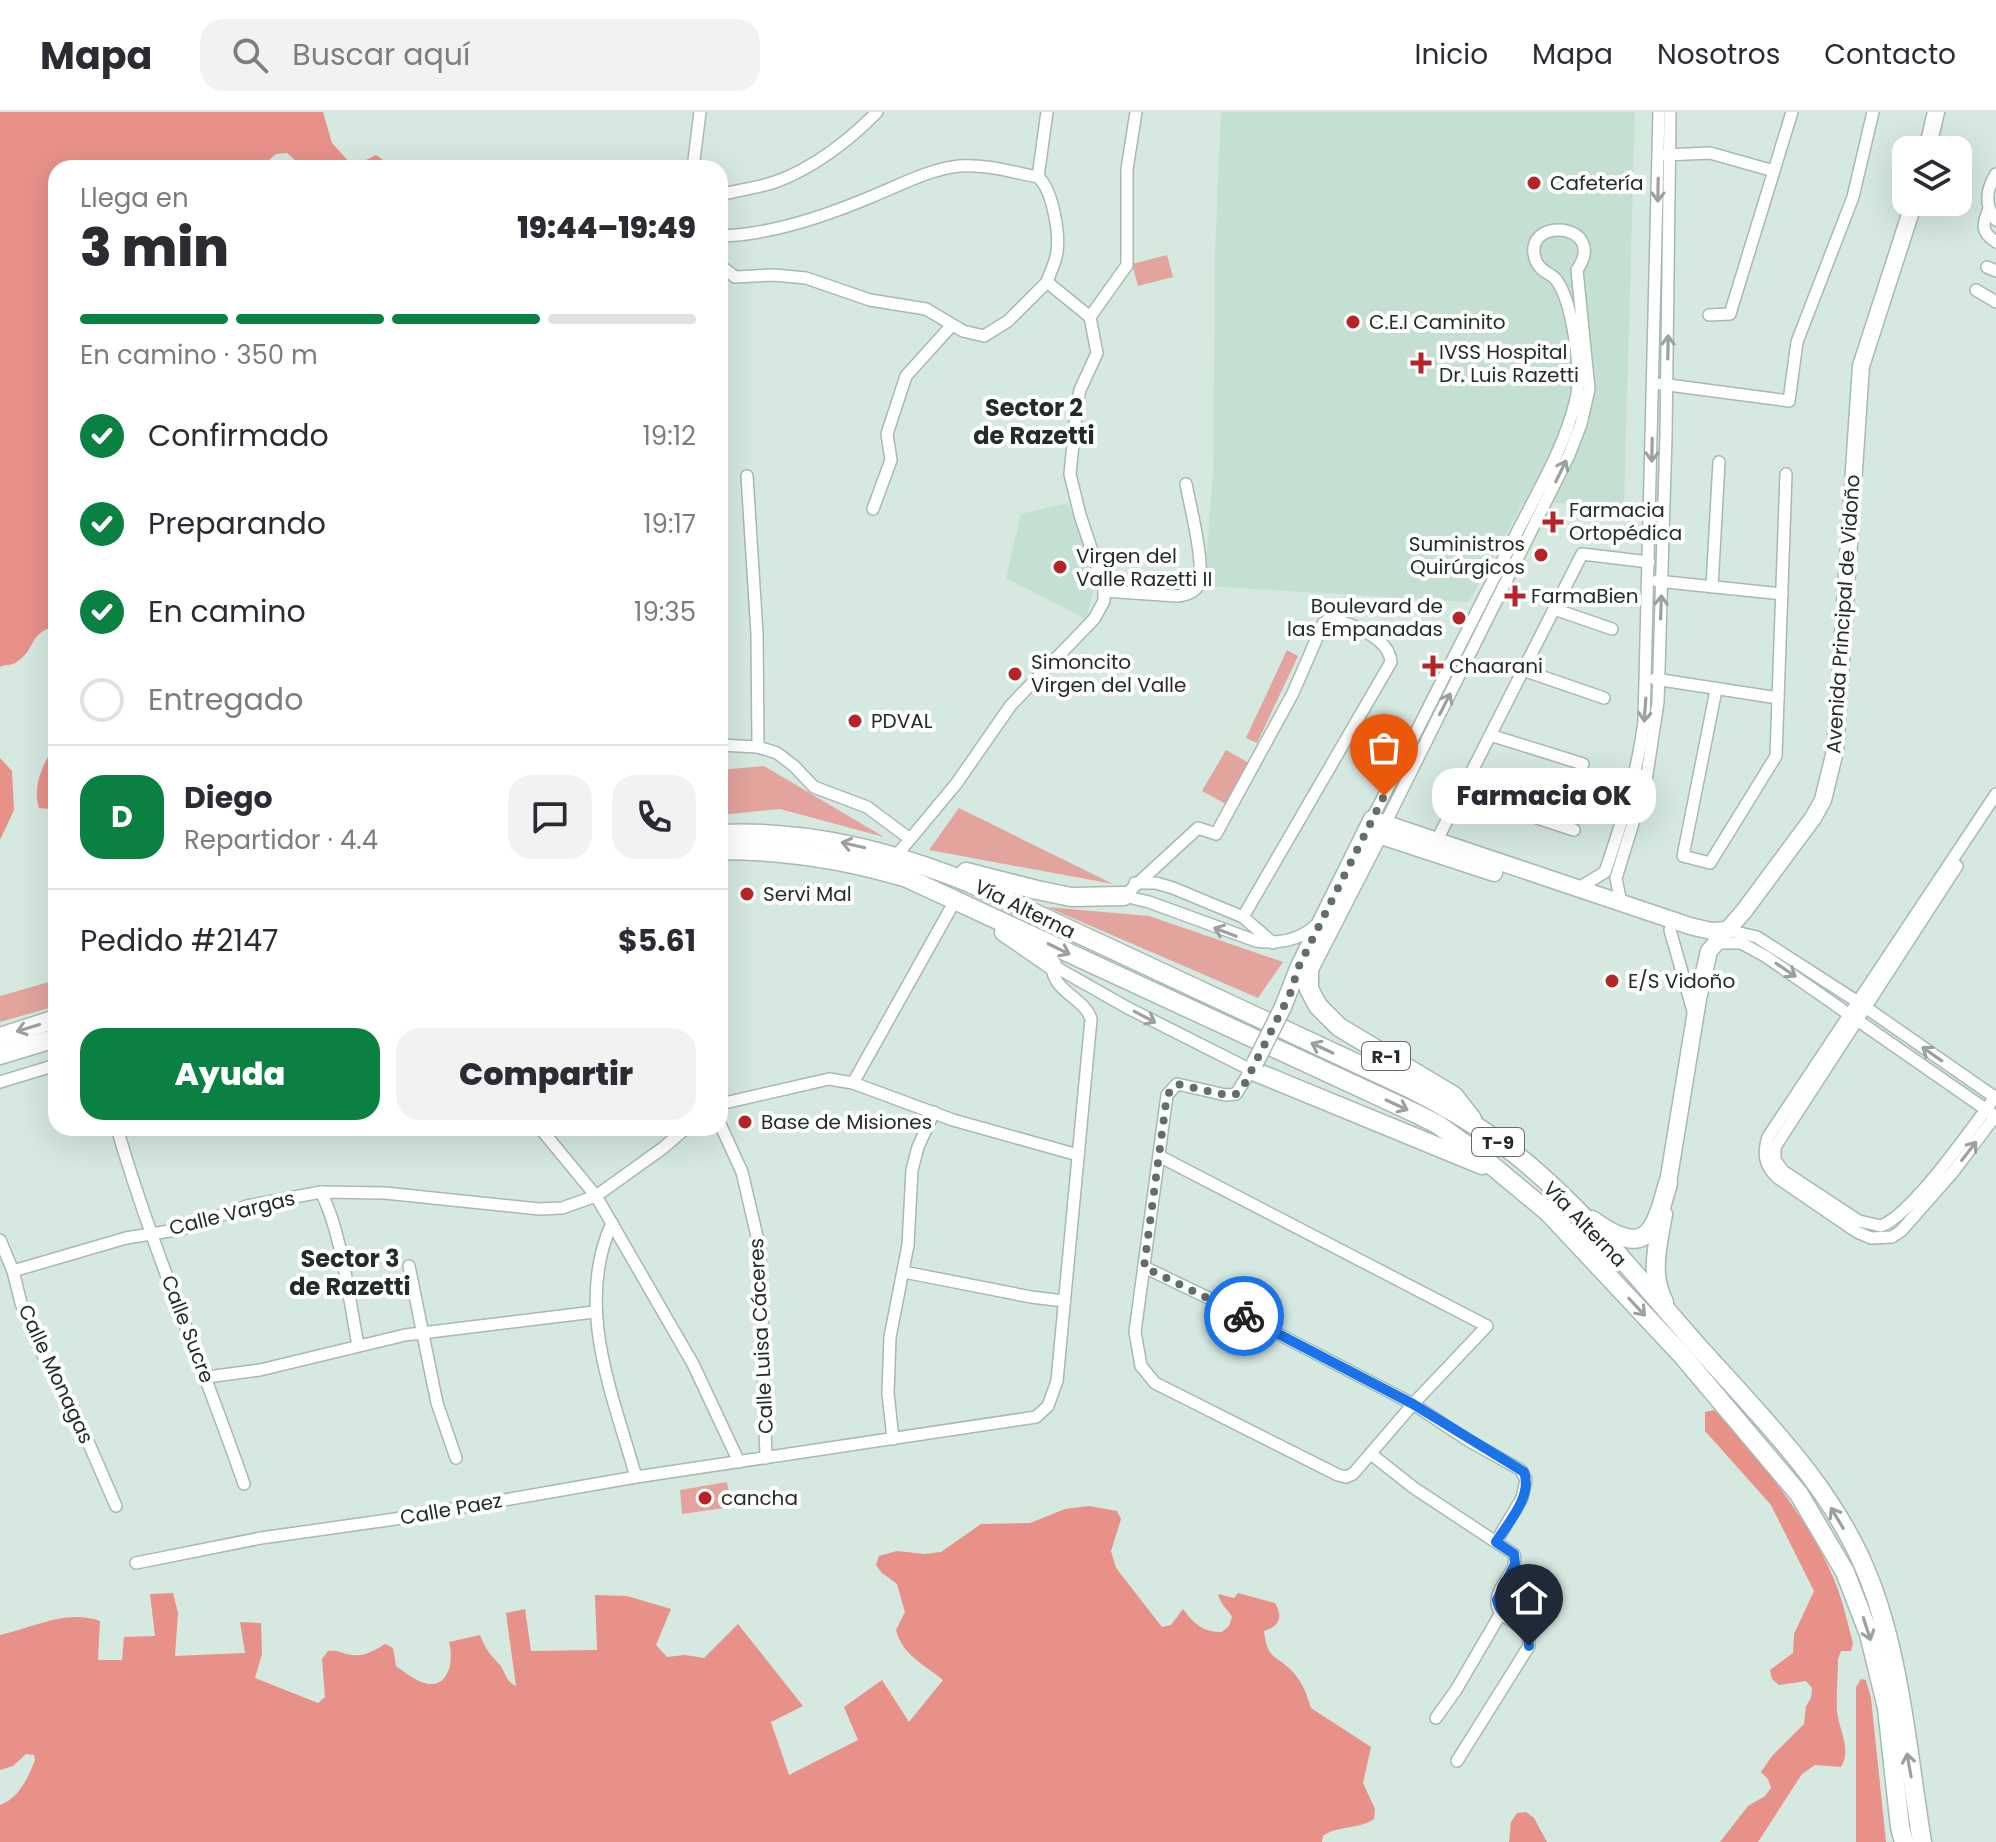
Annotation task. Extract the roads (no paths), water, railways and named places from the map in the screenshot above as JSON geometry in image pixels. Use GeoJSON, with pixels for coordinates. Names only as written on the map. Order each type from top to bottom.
{"type":"FeatureCollection","features":[{"type":"Feature","properties":{"kind":"highway","name":"Vía Alterna"},"geometry":{"type":"LineString","coordinates":[[728,834],[834,840],[901,857],[970,883],[1407,1087],[1437,1102],[1516,1155],[1571,1206],[1799,1461],[1837,1517],[1870,1580],[1892,1651],[1922,1842]]}},
{"type":"Feature","properties":{"kind":"highway","name":"Vía Alterna"},"geometry":{"type":"LineString","coordinates":[[728,850],[839,860],[907,878],[956,899],[1437,1124],[1548,1212],[1681,1354],[1781,1471],[1813,1517],[1845,1572],[1869,1634],[1887,1708],[1904,1842]]}},
{"type":"Feature","properties":{"kind":"highway","name":"T-9"},"geometry":{"type":"LineString","coordinates":[[901,857],[1071,897],[1130,889]]}},
{"type":"Feature","properties":{"kind":"highway"},"geometry":{"type":"LineString","coordinates":[[956,899],[1052,965]]}},
{"type":"Feature","properties":{"kind":"highway","name":"R-1"},"geometry":{"type":"LineString","coordinates":[[1309,971],[1309,989],[1318,1006],[1339,1027],[1454,1096],[1481,1130]]}},
{"type":"Feature","properties":{"kind":"highway"},"geometry":{"type":"LineString","coordinates":[[0,1037],[48,1022]]}},
{"type":"Feature","properties":{"kind":"highway"},"geometry":{"type":"LineString","coordinates":[[0,1055],[48,1040]]}},
{"type":"Feature","properties":{"kind":"highway","name":"T-9"},"geometry":{"type":"LineString","coordinates":[[1253,1066],[1506,1177]]}},
{"type":"Feature","properties":{"kind":"highway","name":"T-9"},"geometry":{"type":"LineString","coordinates":[[1571,1206],[1608,1231],[1624,1238],[1639,1238],[1647,1234],[1657,1221],[1668,1183]]}},
{"type":"Feature","properties":{"kind":"highway"},"geometry":{"type":"LineString","coordinates":[[1668,1183],[1655,1276],[1658,1291],[1670,1316]]}},
{"type":"Feature","properties":{"kind":"main road"},"geometry":{"type":"LineString","coordinates":[[1930,136],[1936,112]]}},
{"type":"Feature","properties":{"kind":"main road","name":"Avenida Principal de Vidoño"},"geometry":{"type":"LineString","coordinates":[[1668,1183],[1705,964],[1722,936],[1813,818],[1830,779],[1835,751],[1861,366],[1909,216]]}},
{"type":"Feature","properties":{"kind":"main road"},"geometry":{"type":"LineString","coordinates":[[1376,827],[1606,903],[1722,936]]}},
{"type":"Feature","properties":{"kind":"main road"},"geometry":{"type":"LineString","coordinates":[[1253,1066],[1322,918],[1376,827]]}},
{"type":"Feature","properties":{"kind":"main road"},"geometry":{"type":"LineString","coordinates":[[1286,1000],[1309,971],[1376,827]]}},
{"type":"Feature","properties":{"kind":"main road"},"geometry":{"type":"LineString","coordinates":[[1434,847],[1577,889],[1670,930],[1722,936]]}},
{"type":"Feature","properties":{"kind":"street"},"geometry":{"type":"LineString","coordinates":[[694,160],[700,112]]}},
{"type":"Feature","properties":{"kind":"street"},"geometry":{"type":"LineString","coordinates":[[728,193],[775,181],[810,164],[845,140],[877,112]]}},
{"type":"Feature","properties":{"kind":"street"},"geometry":{"type":"LineString","coordinates":[[1038,177],[1047,112]]}},
{"type":"Feature","properties":{"kind":"street"},"geometry":{"type":"LineString","coordinates":[[1090,317],[1127,265],[1127,169],[1136,112]]}},
{"type":"Feature","properties":{"kind":"street"},"geometry":{"type":"LineString","coordinates":[[1606,903],[1611,875],[1646,781],[1653,745],[1660,384],[1659,112]]}},
{"type":"Feature","properties":{"kind":"street"},"geometry":{"type":"LineString","coordinates":[[1655,581],[1649,562],[1671,154],[1670,112]]}},
{"type":"Feature","properties":{"kind":"street"},"geometry":{"type":"LineString","coordinates":[[1709,315],[1730,314],[1792,112]]}},
{"type":"Feature","properties":{"kind":"street"},"geometry":{"type":"LineString","coordinates":[[1660,384],[1789,401],[1797,342],[1853,197],[1873,112]]}},
{"type":"Feature","properties":{"kind":"street"},"geometry":{"type":"LineString","coordinates":[[1658,156],[1710,153],[1774,171]]}},
{"type":"Feature","properties":{"kind":"street"},"geometry":{"type":"LineString","coordinates":[[728,235],[762,232],[855,204],[950,168],[979,166],[1038,177],[1046,184],[1052,198],[1057,254],[1047,282],[1008,321],[990,334],[978,336],[926,309],[870,300],[806,278],[774,275],[735,277],[728,281]]}},
{"type":"Feature","properties":{"kind":"street"},"geometry":{"type":"LineString","coordinates":[[1996,174],[1989,189],[1989,209],[1983,228],[1985,235],[1996,242]]}},
{"type":"Feature","properties":{"kind":"street"},"geometry":{"type":"LineString","coordinates":[[1989,209],[1996,220]]}},
{"type":"Feature","properties":{"kind":"street"},"geometry":{"type":"LineString","coordinates":[[1554,229],[1570,231],[1583,248],[1582,263],[1577,270],[1589,389],[1581,424],[1563,468],[1376,827],[1570,420],[1578,378],[1566,299],[1556,277],[1541,270],[1535,254],[1540,238],[1546,232],[1554,229]]}},
{"type":"Feature","properties":{"kind":"street"},"geometry":{"type":"LineString","coordinates":[[728,271],[735,277]]}},
{"type":"Feature","properties":{"kind":"street"},"geometry":{"type":"LineString","coordinates":[[901,857],[910,839],[956,784],[1011,705],[1094,619],[1104,601],[1104,591],[1070,474],[1077,405],[1097,353],[1090,317],[1047,282]]}},
{"type":"Feature","properties":{"kind":"street"},"geometry":{"type":"LineString","coordinates":[[1976,290],[1996,302]]}},
{"type":"Feature","properties":{"kind":"street"},"geometry":{"type":"LineString","coordinates":[[873,509],[891,460],[887,434],[906,376],[952,325]]}},
{"type":"Feature","properties":{"kind":"street"},"geometry":{"type":"LineString","coordinates":[[1712,587],[1719,462]]}},
{"type":"Feature","properties":{"kind":"street"},"geometry":{"type":"LineString","coordinates":[[1716,690],[1683,856],[1710,863],[1776,756],[1786,474]]}},
{"type":"Feature","properties":{"kind":"street"},"geometry":{"type":"LineString","coordinates":[[747,476],[756,603],[758,747]]}},
{"type":"Feature","properties":{"kind":"street"},"geometry":{"type":"LineString","coordinates":[[1104,591],[1177,596],[1196,588],[1199,557],[1186,484]]}},
{"type":"Feature","properties":{"kind":"street"},"geometry":{"type":"LineString","coordinates":[[1434,847],[1582,554],[1649,562]]}},
{"type":"Feature","properties":{"kind":"street"},"geometry":{"type":"LineString","coordinates":[[1655,581],[1782,594]]}},
{"type":"Feature","properties":{"kind":"street"},"geometry":{"type":"LineString","coordinates":[[1554,609],[1612,629]]}},
{"type":"Feature","properties":{"kind":"street"},"geometry":{"type":"LineString","coordinates":[[1130,889],[1198,828],[1216,834],[1293,693],[1323,624],[1329,619],[1338,621],[1365,632],[1385,647],[1391,653],[1391,662],[1243,917]]}},
{"type":"Feature","properties":{"kind":"street"},"geometry":{"type":"LineString","coordinates":[[1523,670],[1604,698]]}},
{"type":"Feature","properties":{"kind":"street"},"geometry":{"type":"LineString","coordinates":[[1652,679],[1778,698]]}},
{"type":"Feature","properties":{"kind":"street"},"geometry":{"type":"LineString","coordinates":[[1490,735],[1583,764]]}},
{"type":"Feature","properties":{"kind":"street"},"geometry":{"type":"LineString","coordinates":[[728,745],[758,747],[786,759],[819,790],[875,811],[910,839]]}},
{"type":"Feature","properties":{"kind":"street"},"geometry":{"type":"LineString","coordinates":[[1461,793],[1574,830]]}},
{"type":"Feature","properties":{"kind":"street"},"geometry":{"type":"LineString","coordinates":[[1862,1004],[1996,794]]}},
{"type":"Feature","properties":{"kind":"street"},"geometry":{"type":"LineString","coordinates":[[1722,936],[1757,937],[1862,1004],[1996,1097],[1992,1114],[1906,1208],[1881,1226],[1859,1221],[1783,1171],[1775,1160],[1775,1147],[1854,1016],[1862,1004],[1996,805]]}},
{"type":"Feature","properties":{"kind":"street"},"geometry":{"type":"LineString","coordinates":[[1577,889],[1611,875]]}},
{"type":"Feature","properties":{"kind":"street"},"geometry":{"type":"LineString","coordinates":[[1606,903],[1611,875]]}},
{"type":"Feature","properties":{"kind":"street"},"geometry":{"type":"LineString","coordinates":[[1130,889],[1156,883],[1173,888],[1243,917],[1274,943],[1308,933],[1322,918]]}},
{"type":"Feature","properties":{"kind":"street","name":"T-9"},"geometry":{"type":"LineString","coordinates":[[1130,889],[1149,902],[1236,936],[1274,943]]}},
{"type":"Feature","properties":{"kind":"street"},"geometry":{"type":"LineString","coordinates":[[853,1083],[956,899]]}},
{"type":"Feature","properties":{"kind":"street"},"geometry":{"type":"LineString","coordinates":[[1670,930],[1695,1018]]}},
{"type":"Feature","properties":{"kind":"street"},"geometry":{"type":"LineString","coordinates":[[1722,936],[1748,946],[1854,1016],[1992,1114]]}},
{"type":"Feature","properties":{"kind":"street"},"geometry":{"type":"LineString","coordinates":[[1052,965],[1141,1015],[1253,1066],[1239,1091],[1232,1095],[1185,1084],[1173,1086],[1167,1095],[1135,1332],[1141,1366],[1151,1380],[1342,1477],[1353,1474],[1413,1404],[1487,1326],[1159,1156]]}},
{"type":"Feature","properties":{"kind":"street"},"geometry":{"type":"LineString","coordinates":[[904,1272],[1064,1301],[1091,1019],[1086,1008],[1058,984],[1052,965]]}},
{"type":"Feature","properties":{"kind":"street"},"geometry":{"type":"LineString","coordinates":[[0,1082],[48,1067]]}},
{"type":"Feature","properties":{"kind":"street"},"geometry":{"type":"LineString","coordinates":[[728,1102],[829,1079],[853,1083],[934,1112],[1078,1155]]}},
{"type":"Feature","properties":{"kind":"street"},"geometry":{"type":"LineString","coordinates":[[893,1439],[888,1353],[904,1272],[912,1170],[918,1147],[934,1112]]}},
{"type":"Feature","properties":{"kind":"street","name":"Calle Sucre"},"geometry":{"type":"LineString","coordinates":[[120,1136],[151,1233],[207,1377],[244,1484]]}},
{"type":"Feature","properties":{"kind":"street"},"geometry":{"type":"LineString","coordinates":[[547,1136],[596,1196],[612,1223],[693,1364],[739,1462]]}},
{"type":"Feature","properties":{"kind":"street","name":"Calle Vargas"},"geometry":{"type":"LineString","coordinates":[[13,1271],[126,1238],[182,1229],[247,1206],[321,1192],[356,1191],[539,1209],[562,1208],[596,1196],[677,1136]]}},
{"type":"Feature","properties":{"kind":"street","name":"Calle Luisa Cáceres"},"geometry":{"type":"LineString","coordinates":[[726,1136],[742,1172],[760,1249],[766,1458]]}},
{"type":"Feature","properties":{"kind":"street"},"geometry":{"type":"LineString","coordinates":[[321,1192],[327,1203],[340,1255],[358,1345]]}},
{"type":"Feature","properties":{"kind":"street"},"geometry":{"type":"LineString","coordinates":[[612,1223],[597,1269],[594,1312],[601,1351],[636,1477]]}},
{"type":"Feature","properties":{"kind":"street","name":"Calle Monagas"},"geometry":{"type":"LineString","coordinates":[[0,1243],[43,1355],[76,1414],[116,1506]]}},
{"type":"Feature","properties":{"kind":"street"},"geometry":{"type":"LineString","coordinates":[[409,1266],[437,1403],[456,1458]]}},
{"type":"Feature","properties":{"kind":"street"},"geometry":{"type":"LineString","coordinates":[[1144,1267],[1413,1404],[1524,1472],[1526,1480],[1522,1498],[1496,1542]]}},
{"type":"Feature","properties":{"kind":"street","name":"Calle Paez"},"geometry":{"type":"LineString","coordinates":[[136,1563],[261,1538],[395,1519],[636,1477],[1036,1417],[1051,1401],[1057,1381],[1064,1301]]}},
{"type":"Feature","properties":{"kind":"street"},"geometry":{"type":"LineString","coordinates":[[207,1377],[260,1370],[358,1345],[422,1333],[594,1312]]}},
{"type":"Feature","properties":{"kind":"street"},"geometry":{"type":"LineString","coordinates":[[1371,1454],[1515,1558],[1497,1600],[1501,1613],[1525,1630],[1529,1646],[1457,1761]]}},
{"type":"Feature","properties":{"kind":"street"},"geometry":{"type":"LineString","coordinates":[[1436,1718],[1501,1613]]}},
{"type":"Feature","properties":{"kind":"place","name":"Cafetería"},"geometry":{"type":"Point","coordinates":[1534,183]}},
{"type":"Feature","properties":{"kind":"place","name":"C.E.I Caminito"},"geometry":{"type":"Point","coordinates":[1353,322]}},
{"type":"Feature","properties":{"kind":"place","name":"IVSS Hospital Dr. Luis Razetti"},"geometry":{"type":"Point","coordinates":[1421,363]}},
{"type":"Feature","properties":{"kind":"place","name":"Farmacia Ortopédica"},"geometry":{"type":"Point","coordinates":[1553,522]}},
{"type":"Feature","properties":{"kind":"place","name":"Suministros Quirúrgicos"},"geometry":{"type":"Point","coordinates":[1541,555]}},
{"type":"Feature","properties":{"kind":"place","name":"Virgen del Valle Razetti II"},"geometry":{"type":"Point","coordinates":[1060,567]}},
{"type":"Feature","properties":{"kind":"place","name":"FarmaBien"},"geometry":{"type":"Point","coordinates":[1515,596]}},
{"type":"Feature","properties":{"kind":"place","name":"Boulevard de las Empanadas"},"geometry":{"type":"Point","coordinates":[1459,618]}},
{"type":"Feature","properties":{"kind":"place","name":"Chaarani"},"geometry":{"type":"Point","coordinates":[1433,666]}},
{"type":"Feature","properties":{"kind":"place","name":"Simoncito Virgen del Valle"},"geometry":{"type":"Point","coordinates":[1015,674]}},
{"type":"Feature","properties":{"kind":"place","name":"PDVAL"},"geometry":{"type":"Point","coordinates":[855,721]}},
{"type":"Feature","properties":{"kind":"place","name":"Farmacia OK"},"geometry":{"type":"Point","coordinates":[1384,796]}},
{"type":"Feature","properties":{"kind":"place","name":"Servi Mal"},"geometry":{"type":"Point","coordinates":[747,894]}},
{"type":"Feature","properties":{"kind":"place","name":"E/S Vidoño"},"geometry":{"type":"Point","coordinates":[1612,981]}},
{"type":"Feature","properties":{"kind":"place","name":"Base de Misiones"},"geometry":{"type":"Point","coordinates":[745,1122]}},
{"type":"Feature","properties":{"kind":"place","name":"cancha"},"geometry":{"type":"Point","coordinates":[705,1498]}},
{"type":"Feature","properties":{"kind":"district","name":"Sector 2 de Razetti"},"geometry":{"type":"Point","coordinates":[1034,421]}},
{"type":"Feature","properties":{"kind":"district","name":"Sector 3 de Razetti"},"geometry":{"type":"Point","coordinates":[350,1272]}}]}
